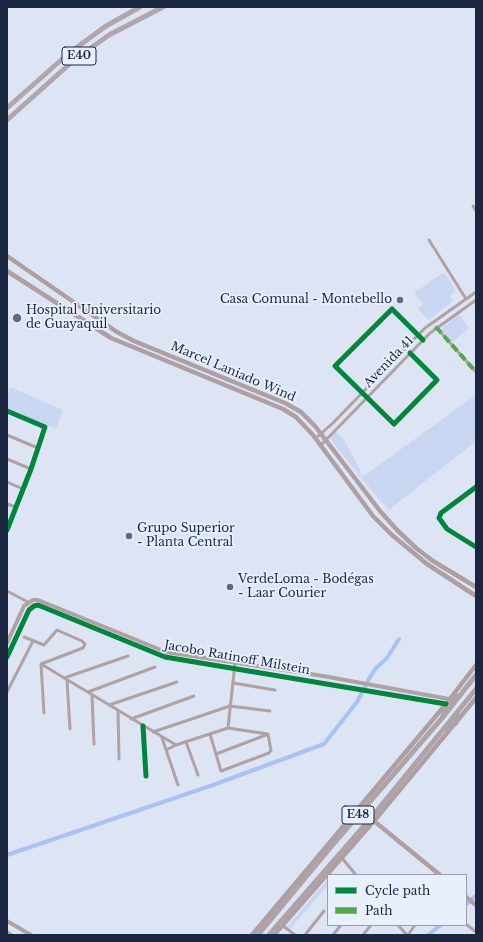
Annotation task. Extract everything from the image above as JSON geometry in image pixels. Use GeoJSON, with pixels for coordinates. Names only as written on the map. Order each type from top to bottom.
{"type":"FeatureCollection","features":[{"type":"Feature","properties":{"kind":"highway","name":"E40"},"geometry":{"type":"LineString","coordinates":[[7,108],[69,53],[106,26],[140,7]]}},
{"type":"Feature","properties":{"kind":"highway","name":"E40"},"geometry":{"type":"LineString","coordinates":[[7,120],[74,60],[109,34],[162,7]]}},
{"type":"Feature","properties":{"kind":"main road","name":"Marcel Laniado Wind"},"geometry":{"type":"LineString","coordinates":[[7,256],[117,332],[134,342],[285,403],[301,412],[321,434],[380,511],[397,530],[416,548],[434,561],[476,587]]}},
{"type":"Feature","properties":{"kind":"main road","name":"Marcel Laniado Wind"},"geometry":{"type":"LineString","coordinates":[[7,271],[111,338],[283,409],[296,417],[316,438],[373,516],[392,535],[427,564],[476,596]]}},
{"type":"Feature","properties":{"kind":"main road","name":"E48"},"geometry":{"type":"LineString","coordinates":[[257,932],[287,893],[447,702],[476,665]]}},
{"type":"Feature","properties":{"kind":"main road","name":"E48"},"geometry":{"type":"LineString","coordinates":[[252,935],[269,922],[296,888],[443,717],[476,675]]}},
{"type":"Feature","properties":{"kind":"main road","name":"E48"},"geometry":{"type":"LineString","coordinates":[[328,874],[373,820],[476,689]]}},
{"type":"Feature","properties":{"kind":"main road"},"geometry":{"type":"LineString","coordinates":[[443,717],[447,702],[462,693]]}},
{"type":"Feature","properties":{"kind":"main road","name":"E48"},"geometry":{"type":"LineString","coordinates":[[271,935],[275,927],[281,924],[343,850],[373,820],[476,698]]}},
{"type":"Feature","properties":{"kind":"main road"},"geometry":{"type":"LineString","coordinates":[[443,730],[456,723],[457,712]]}},
{"type":"Feature","properties":{"kind":"main road"},"geometry":{"type":"LineString","coordinates":[[373,820],[439,874]]}},
{"type":"Feature","properties":{"kind":"main road"},"geometry":{"type":"LineString","coordinates":[[334,861],[342,858],[343,850]]}},
{"type":"Feature","properties":{"kind":"main road","name":"E48"},"geometry":{"type":"LineString","coordinates":[[290,916],[327,875]]}},
{"type":"Feature","properties":{"kind":"main road"},"geometry":{"type":"LineString","coordinates":[[285,902],[287,893],[296,888]]}},
{"type":"Feature","properties":{"kind":"main road"},"geometry":{"type":"LineString","coordinates":[[467,898],[476,905]]}},
{"type":"Feature","properties":{"kind":"main road"},"geometry":{"type":"LineString","coordinates":[[257,932],[275,913]]}},
{"type":"Feature","properties":{"kind":"main road"},"geometry":{"type":"LineString","coordinates":[[271,935],[290,916]]}},
{"type":"Feature","properties":{"kind":"street"},"geometry":{"type":"LineString","coordinates":[[473,206],[476,210]]}},
{"type":"Feature","properties":{"kind":"street"},"geometry":{"type":"LineString","coordinates":[[429,240],[466,299]]}},
{"type":"Feature","properties":{"kind":"street","name":"Avenida 41"},"geometry":{"type":"LineString","coordinates":[[316,438],[363,393],[418,335],[444,313],[476,292]]}},
{"type":"Feature","properties":{"kind":"street","name":"Avenida 41"},"geometry":{"type":"LineString","coordinates":[[321,445],[436,327],[476,300]]}},
{"type":"Feature","properties":{"kind":"street"},"geometry":{"type":"LineString","coordinates":[[410,354],[437,380],[394,424],[335,366],[392,309],[423,340]]}},
{"type":"Feature","properties":{"kind":"street"},"geometry":{"type":"LineString","coordinates":[[436,327],[476,372]]}},
{"type":"Feature","properties":{"kind":"street"},"geometry":{"type":"LineString","coordinates":[[7,411],[44,425],[45,429],[31,469],[7,527]]}},
{"type":"Feature","properties":{"kind":"street"},"geometry":{"type":"LineString","coordinates":[[7,435],[38,448]]}},
{"type":"Feature","properties":{"kind":"street"},"geometry":{"type":"LineString","coordinates":[[7,459],[31,469]]}},
{"type":"Feature","properties":{"kind":"street"},"geometry":{"type":"LineString","coordinates":[[7,482],[23,489]]}},
{"type":"Feature","properties":{"kind":"street"},"geometry":{"type":"LineString","coordinates":[[476,487],[441,513],[440,518],[447,529],[476,547]]}},
{"type":"Feature","properties":{"kind":"street"},"geometry":{"type":"LineString","coordinates":[[7,504],[16,507]]}},
{"type":"Feature","properties":{"kind":"street"},"geometry":{"type":"LineString","coordinates":[[7,591],[28,602],[24,606],[7,643]]}},
{"type":"Feature","properties":{"kind":"street","name":"Jacobo Ratinoff Milstein"},"geometry":{"type":"LineString","coordinates":[[28,602],[38,600],[164,657],[447,702]]}},
{"type":"Feature","properties":{"kind":"street","name":"Jacobo Ratinoff Milstein"},"geometry":{"type":"LineString","coordinates":[[7,657],[29,610],[34,606],[43,607],[166,652],[323,676],[447,702]]}},
{"type":"Feature","properties":{"kind":"street"},"geometry":{"type":"LineString","coordinates":[[24,637],[44,645],[57,630],[82,641],[85,644],[83,648],[41,664]]}},
{"type":"Feature","properties":{"kind":"street"},"geometry":{"type":"LineString","coordinates":[[7,692],[34,641]]}},
{"type":"Feature","properties":{"kind":"street"},"geometry":{"type":"LineString","coordinates":[[66,679],[128,656]]}},
{"type":"Feature","properties":{"kind":"street"},"geometry":{"type":"LineString","coordinates":[[228,728],[235,663]]}},
{"type":"Feature","properties":{"kind":"street"},"geometry":{"type":"LineString","coordinates":[[41,664],[162,738],[176,745]]}},
{"type":"Feature","properties":{"kind":"street"},"geometry":{"type":"LineString","coordinates":[[41,664],[44,713]]}},
{"type":"Feature","properties":{"kind":"street"},"geometry":{"type":"LineString","coordinates":[[88,692],[155,667]]}},
{"type":"Feature","properties":{"kind":"street"},"geometry":{"type":"LineString","coordinates":[[66,679],[70,729]]}},
{"type":"Feature","properties":{"kind":"street"},"geometry":{"type":"LineString","coordinates":[[109,705],[177,682]]}},
{"type":"Feature","properties":{"kind":"street"},"geometry":{"type":"LineString","coordinates":[[233,683],[275,690]]}},
{"type":"Feature","properties":{"kind":"street"},"geometry":{"type":"LineString","coordinates":[[92,695],[94,744]]}},
{"type":"Feature","properties":{"kind":"street"},"geometry":{"type":"LineString","coordinates":[[131,719],[194,696]]}},
{"type":"Feature","properties":{"kind":"street"},"geometry":{"type":"LineString","coordinates":[[153,732],[230,706],[270,711]]}},
{"type":"Feature","properties":{"kind":"street"},"geometry":{"type":"LineString","coordinates":[[118,711],[119,759]]}},
{"type":"Feature","properties":{"kind":"street"},"geometry":{"type":"LineString","coordinates":[[143,726],[146,776]]}},
{"type":"Feature","properties":{"kind":"street"},"geometry":{"type":"LineString","coordinates":[[166,750],[176,745],[228,728],[268,734]]}},
{"type":"Feature","properties":{"kind":"street"},"geometry":{"type":"LineString","coordinates":[[210,734],[221,771],[269,754],[271,745],[268,734]]}},
{"type":"Feature","properties":{"kind":"street"},"geometry":{"type":"LineString","coordinates":[[216,754],[268,734]]}},
{"type":"Feature","properties":{"kind":"street"},"geometry":{"type":"LineString","coordinates":[[162,738],[178,785]]}},
{"type":"Feature","properties":{"kind":"street"},"geometry":{"type":"LineString","coordinates":[[186,742],[198,775]]}},
{"type":"Feature","properties":{"kind":"street"},"geometry":{"type":"LineString","coordinates":[[342,858],[355,874]]}},
{"type":"Feature","properties":{"kind":"street"},"geometry":{"type":"LineString","coordinates":[[305,935],[324,911]]}},
{"type":"Feature","properties":{"kind":"street"},"geometry":{"type":"LineString","coordinates":[[7,921],[31,935]]}},
{"type":"Feature","properties":{"kind":"street"},"geometry":{"type":"LineString","coordinates":[[281,924],[295,935]]}},
{"type":"Feature","properties":{"kind":"street"},"geometry":{"type":"LineString","coordinates":[[467,925],[476,932]]}},
{"type":"Feature","properties":{"kind":"street"},"geometry":{"type":"LineString","coordinates":[[333,935],[340,926]]}},
{"type":"Feature","properties":{"kind":"street"},"geometry":{"type":"LineString","coordinates":[[363,935],[370,926]]}},
{"type":"Feature","properties":{"kind":"street"},"geometry":{"type":"LineString","coordinates":[[399,926],[407,935],[414,926]]}},
{"type":"Feature","properties":{"kind":"street"},"geometry":{"type":"LineString","coordinates":[[7,932],[11,935]]}},
{"type":"Feature","properties":{"kind":"shaded area"},"geometry":{"type":"Polygon","coordinates":[[[444,272],[456,291],[450,296],[453,301],[429,320],[418,309],[424,304],[414,293],[444,272]]]}},
{"type":"Feature","properties":{"kind":"shaded area"},"geometry":{"type":"Polygon","coordinates":[[[459,314],[469,328],[452,342],[441,329],[459,314]]]}},
{"type":"Feature","properties":{"kind":"shaded area"},"geometry":{"type":"Polygon","coordinates":[[[10,387],[63,410],[56,429],[7,409],[7,396],[10,387]]]}},
{"type":"Feature","properties":{"kind":"shaded area"},"geometry":{"type":"Polygon","coordinates":[[[476,395],[476,441],[389,510],[361,478],[476,395]]]}},
{"type":"Feature","properties":{"kind":"shaded area"},"geometry":{"type":"Polygon","coordinates":[[[335,431],[344,440],[360,469],[361,478],[329,437],[335,431]]]}},
{"type":"Feature","properties":{"kind":"shaded area"},"geometry":{"type":"Polygon","coordinates":[[[327,880],[327,886],[291,928],[287,927],[327,880]]]}},
{"type":"Feature","properties":{"kind":"waterway"},"geometry":{"type":"LineString","coordinates":[[7,855],[213,785],[324,744],[357,702],[370,677],[376,668],[387,658],[399,639]]}},
{"type":"Feature","properties":{"kind":"waterway"},"geometry":{"type":"LineString","coordinates":[[428,935],[440,926]]}},
{"type":"Feature","properties":{"kind":"marked path"},"geometry":{"type":"LineString","coordinates":[[436,327],[476,372]]}},
{"type":"Feature","properties":{"kind":"cycle path"},"geometry":{"type":"LineString","coordinates":[[410,353],[437,380],[394,424],[335,366],[392,309],[423,340]]}},
{"type":"Feature","properties":{"kind":"cycle path"},"geometry":{"type":"LineString","coordinates":[[7,411],[45,427],[31,469],[7,530]]}},
{"type":"Feature","properties":{"kind":"cycle path"},"geometry":{"type":"LineString","coordinates":[[476,487],[441,513],[439,518],[447,529],[476,547]]}},
{"type":"Feature","properties":{"kind":"cycle path"},"geometry":{"type":"LineString","coordinates":[[7,657],[29,610],[38,605],[165,657],[446,704]]}},
{"type":"Feature","properties":{"kind":"cycle path"},"geometry":{"type":"LineString","coordinates":[[143,726],[146,776]]}},
{"type":"Feature","properties":{"kind":"place","name":"Casa Comunal - Montebello"},"geometry":{"type":"Point","coordinates":[400,300]}},
{"type":"Feature","properties":{"kind":"place","name":"Hospital Universitario de Guayaquil"},"geometry":{"type":"Point","coordinates":[17,318]}},
{"type":"Feature","properties":{"kind":"place","name":"Grupo Superior - Planta Central"},"geometry":{"type":"Point","coordinates":[129,536]}},
{"type":"Feature","properties":{"kind":"place","name":"VerdeLoma - Bodégas - Laar Courier"},"geometry":{"type":"Point","coordinates":[230,587]}}]}
